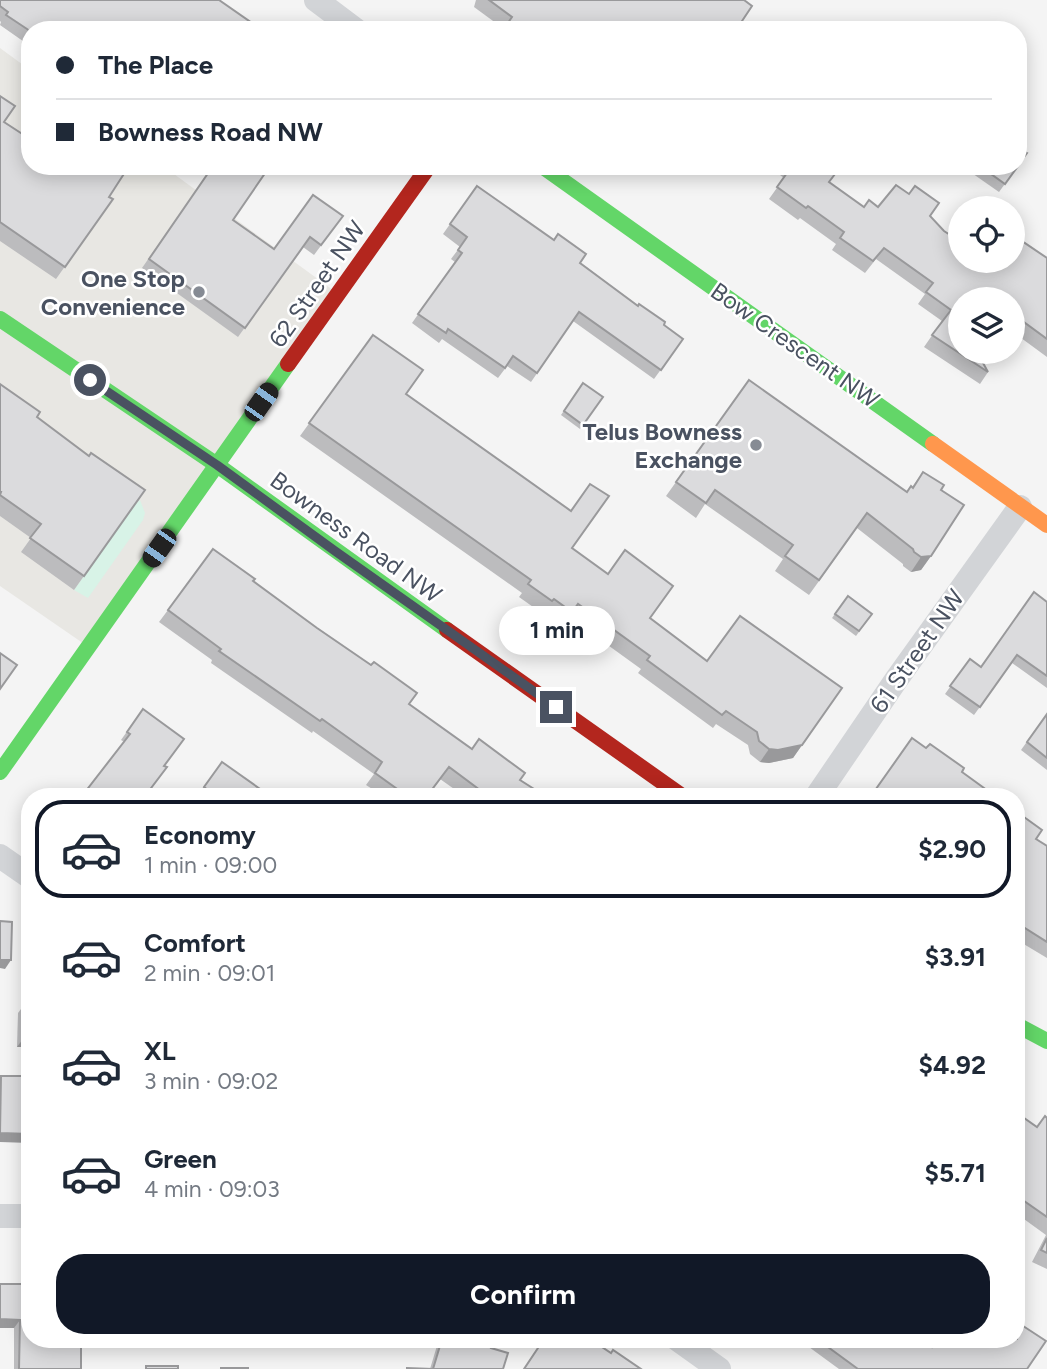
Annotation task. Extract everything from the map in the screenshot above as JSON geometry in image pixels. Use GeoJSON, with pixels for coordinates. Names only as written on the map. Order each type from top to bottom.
{"type":"FeatureCollection","features":[{"type":"Feature","properties":{"kind":"street"},"geometry":{"type":"LineString","coordinates":[[316,0],[344,21]]}},
{"type":"Feature","properties":{"kind":"street","name":"62 Street NW"},"geometry":{"type":"LineString","coordinates":[[0,772],[422,175]]}},
{"type":"Feature","properties":{"kind":"street","name":"Bow Crescent NW"},"geometry":{"type":"LineString","coordinates":[[555,175],[1047,525]]}},
{"type":"Feature","properties":{"kind":"street","name":"Bowness Road NW"},"geometry":{"type":"LineString","coordinates":[[0,319],[217,465],[670,788]]}},
{"type":"Feature","properties":{"kind":"street","name":"61 Street NW"},"geometry":{"type":"LineString","coordinates":[[822,788],[895,680],[1020,506]]}},
{"type":"Feature","properties":{"kind":"street"},"geometry":{"type":"LineString","coordinates":[[0,856],[21,871]]}},
{"type":"Feature","properties":{"kind":"street"},"geometry":{"type":"LineString","coordinates":[[1025,1030],[1047,1041]]}},
{"type":"Feature","properties":{"kind":"street"},"geometry":{"type":"LineString","coordinates":[[0,1216],[21,1216]]}},
{"type":"Feature","properties":{"kind":"street"},"geometry":{"type":"LineString","coordinates":[[690,1348],[719,1369]]}},
{"type":"Feature","properties":{"kind":"shaded area"},"geometry":{"type":"Polygon","coordinates":[[[0,48],[21,63],[21,175],[175,175],[337,293],[90,648],[0,586],[0,48]]]}},
{"type":"Feature","properties":{"kind":"green space"},"geometry":{"type":"Polygon","coordinates":[[[140,500],[145,513],[143,520],[88,598],[74,590],[135,504],[140,500]]]}},
{"type":"Feature","properties":{"kind":"building"},"geometry":{"type":"Polygon","coordinates":[[[0,0],[219,0],[249,21],[21,21],[21,25],[6,15],[8,12],[0,6],[0,0]]]}},
{"type":"Feature","properties":{"kind":"building"},"geometry":{"type":"Polygon","coordinates":[[[489,0],[744,0],[752,6],[742,21],[509,21],[512,17],[489,0]]]}},
{"type":"Feature","properties":{"kind":"building"},"geometry":{"type":"Polygon","coordinates":[[[0,96],[15,106],[4,122],[21,133],[21,175],[123,175],[109,197],[113,199],[65,267],[0,222],[0,96]]]}},
{"type":"Feature","properties":{"kind":"building"},"geometry":{"type":"Polygon","coordinates":[[[207,175],[264,175],[233,220],[274,249],[313,195],[343,216],[321,245],[310,237],[245,328],[149,259],[207,175]]]}},
{"type":"Feature","properties":{"kind":"building"},"geometry":{"type":"Polygon","coordinates":[[[786,175],[834,175],[829,182],[864,207],[869,200],[878,207],[896,185],[909,194],[915,186],[939,203],[930,216],[948,234],[948,273],[1025,273],[1025,243],[1047,258],[1047,339],[1025,323],[1025,287],[948,287],[948,308],[926,292],[933,283],[884,248],[873,261],[840,238],[844,232],[808,206],[806,208],[777,187],[786,175]]]}},
{"type":"Feature","properties":{"kind":"building"},"geometry":{"type":"Polygon","coordinates":[[[992,175],[1012,175],[1005,184],[992,175]]]}},
{"type":"Feature","properties":{"kind":"building"},"geometry":{"type":"Polygon","coordinates":[[[477,186],[554,240],[558,234],[586,254],[580,263],[638,306],[639,304],[665,322],[664,325],[683,339],[661,370],[579,312],[537,373],[513,356],[505,368],[448,329],[446,333],[418,314],[462,253],[458,250],[467,237],[450,224],[477,186]]]}},
{"type":"Feature","properties":{"kind":"building"},"geometry":{"type":"Polygon","coordinates":[[[948,314],[948,346],[932,335],[948,314]]]}},
{"type":"Feature","properties":{"kind":"building"},"geometry":{"type":"Polygon","coordinates":[[[373,335],[423,370],[406,394],[571,511],[590,484],[609,496],[572,548],[608,574],[625,550],[673,586],[650,618],[707,661],[740,616],[842,688],[802,745],[769,749],[759,741],[757,732],[726,711],[722,715],[647,660],[650,656],[578,604],[572,612],[554,599],[552,601],[528,584],[531,580],[309,423],[373,335]]]}},
{"type":"Feature","properties":{"kind":"building"},"geometry":{"type":"Polygon","coordinates":[[[976,364],[984,364],[988,372],[976,364]]]}},
{"type":"Feature","properties":{"kind":"building","name":"Telus Bowness Exchange"},"geometry":{"type":"Polygon","coordinates":[[[749,380],[907,492],[911,486],[913,488],[923,472],[944,485],[941,490],[964,505],[931,556],[921,557],[867,513],[819,580],[785,556],[793,545],[715,490],[706,503],[676,482],[749,380]]]}},
{"type":"Feature","properties":{"kind":"building"},"geometry":{"type":"Polygon","coordinates":[[[583,383],[603,397],[583,425],[564,411],[583,383]]]}},
{"type":"Feature","properties":{"kind":"building"},"geometry":{"type":"Polygon","coordinates":[[[0,384],[40,412],[37,417],[89,456],[91,453],[145,490],[84,576],[30,538],[41,524],[0,495],[0,384]]]}},
{"type":"Feature","properties":{"kind":"building"},"geometry":{"type":"Polygon","coordinates":[[[213,549],[317,628],[371,665],[374,662],[417,693],[409,704],[472,749],[479,739],[525,773],[520,780],[532,788],[477,788],[449,767],[433,788],[396,788],[375,773],[382,762],[219,651],[221,649],[168,610],[213,549]]]}},
{"type":"Feature","properties":{"kind":"building"},"geometry":{"type":"Polygon","coordinates":[[[1034,592],[1047,602],[1047,676],[1017,655],[980,707],[950,686],[970,659],[981,667],[1034,592]]]}},
{"type":"Feature","properties":{"kind":"building"},"geometry":{"type":"Polygon","coordinates":[[[848,596],[872,614],[859,631],[835,614],[848,596]]]}},
{"type":"Feature","properties":{"kind":"building"},"geometry":{"type":"Polygon","coordinates":[[[0,653],[17,665],[0,689],[0,653]]]}},
{"type":"Feature","properties":{"kind":"building"},"geometry":{"type":"Polygon","coordinates":[[[143,709],[184,739],[151,788],[88,788],[130,734],[127,732],[143,709]]]}},
{"type":"Feature","properties":{"kind":"building"},"geometry":{"type":"Polygon","coordinates":[[[1047,714],[1047,758],[1027,742],[1047,714]]]}},
{"type":"Feature","properties":{"kind":"building"},"geometry":{"type":"Polygon","coordinates":[[[912,738],[926,748],[930,744],[964,768],[962,772],[984,788],[877,788],[912,738]]]}},
{"type":"Feature","properties":{"kind":"building"},"geometry":{"type":"Polygon","coordinates":[[[222,762],[259,788],[205,788],[222,762]]]}},
{"type":"Feature","properties":{"kind":"building"},"geometry":{"type":"Polygon","coordinates":[[[1025,818],[1042,830],[1036,839],[1047,846],[1047,942],[1025,928],[1025,818]]]}},
{"type":"Feature","properties":{"kind":"building"},"geometry":{"type":"Polygon","coordinates":[[[0,921],[12,922],[11,960],[0,960],[0,921]]]}},
{"type":"Feature","properties":{"kind":"building"},"geometry":{"type":"Polygon","coordinates":[[[1,1076],[21,1076],[21,1134],[0,1133],[1,1076]]]}},
{"type":"Feature","properties":{"kind":"building"},"geometry":{"type":"Polygon","coordinates":[[[1045,1116],[1047,1118],[1047,1217],[1025,1202],[1025,1119],[1037,1127],[1045,1116]]]}},
{"type":"Feature","properties":{"kind":"building"},"geometry":{"type":"Polygon","coordinates":[[[1047,1238],[1047,1253],[1041,1250],[1047,1238]]]}},
{"type":"Feature","properties":{"kind":"building"},"geometry":{"type":"Polygon","coordinates":[[[0,1284],[21,1284],[21,1348],[81,1348],[81,1369],[19,1369],[20,1320],[0,1319],[0,1284]]]}},
{"type":"Feature","properties":{"kind":"building"},"geometry":{"type":"Polygon","coordinates":[[[1025,1327],[1046,1341],[1027,1369],[858,1369],[829,1348],[1025,1348],[1025,1327]]]}},
{"type":"Feature","properties":{"kind":"building"},"geometry":{"type":"Polygon","coordinates":[[[439,1348],[491,1348],[508,1353],[503,1369],[433,1369],[439,1348]]]}},
{"type":"Feature","properties":{"kind":"building"},"geometry":{"type":"Polygon","coordinates":[[[538,1348],[604,1348],[611,1353],[613,1350],[641,1369],[524,1369],[538,1348]]]}},
{"type":"Feature","properties":{"kind":"building"},"geometry":{"type":"Polygon","coordinates":[[[146,1366],[178,1366],[178,1369],[146,1369],[146,1366]]]}},
{"type":"Feature","properties":{"kind":"traffic: fast"},"geometry":{"type":"LineString","coordinates":[[555,175],[933,444]]}},
{"type":"Feature","properties":{"kind":"traffic: fast"},"geometry":{"type":"LineString","coordinates":[[0,319],[217,465],[447,630]]}},
{"type":"Feature","properties":{"kind":"traffic: fast"},"geometry":{"type":"LineString","coordinates":[[0,772],[288,364]]}},
{"type":"Feature","properties":{"kind":"traffic: fast"},"geometry":{"type":"LineString","coordinates":[[1025,1029],[1047,1041]]}},
{"type":"Feature","properties":{"kind":"traffic: slow"},"geometry":{"type":"LineString","coordinates":[[933,444],[1047,525]]}},
{"type":"Feature","properties":{"kind":"traffic: jam"},"geometry":{"type":"LineString","coordinates":[[288,364],[423,175]]}},
{"type":"Feature","properties":{"kind":"traffic: jam"},"geometry":{"type":"LineString","coordinates":[[447,630],[671,788]]}},
{"type":"Feature","properties":{"kind":"place","name":"One Stop Convenience"},"geometry":{"type":"Point","coordinates":[199,292]}},
{"type":"Feature","properties":{"kind":"place","name":"Telus Bowness Exchange"},"geometry":{"type":"Point","coordinates":[756,445]}},
{"type":"Feature","properties":{"kind":"route"},"geometry":{"type":"LineString","coordinates":[[90,380],[217,465],[556,707]]}}]}
